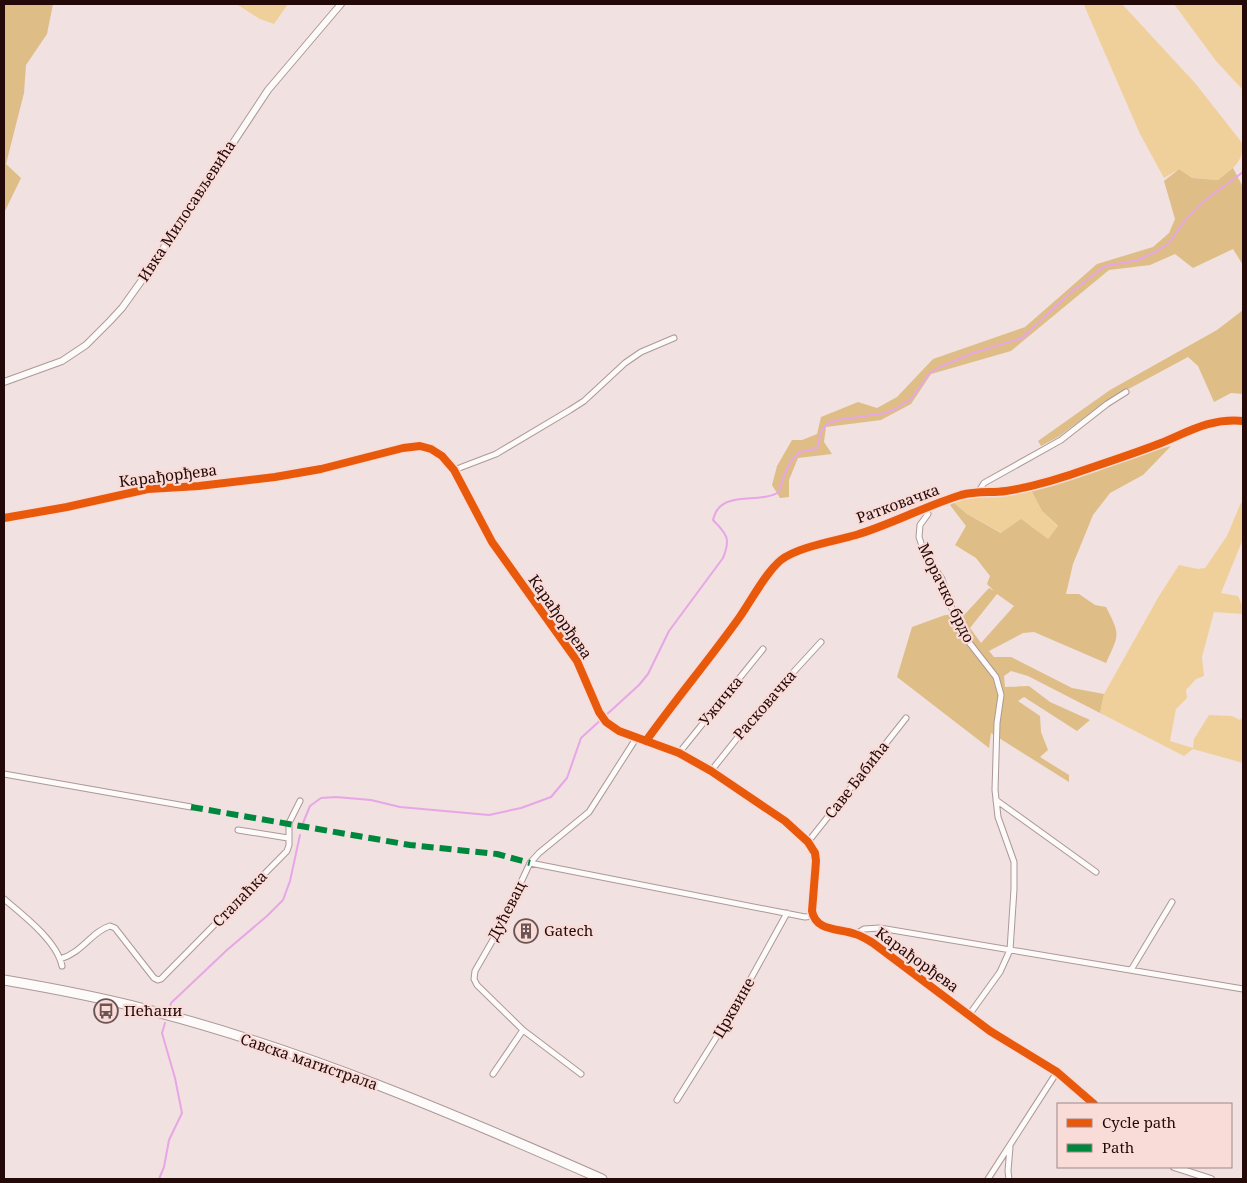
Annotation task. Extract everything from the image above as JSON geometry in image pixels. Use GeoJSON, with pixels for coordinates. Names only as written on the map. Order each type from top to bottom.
{"type":"FeatureCollection","features":[{"type":"Feature","properties":{"kind":"main road","name":"Савска магистрала"},"geometry":{"type":"LineString","coordinates":[[4,980],[71,992],[145,1009],[277,1049],[473,1123],[602,1179]]}},
{"type":"Feature","properties":{"kind":"street","name":"Ивка Милосављевића"},"geometry":{"type":"LineString","coordinates":[[4,382],[57,364],[67,358],[86,345],[122,308],[268,90],[341,4]]}},
{"type":"Feature","properties":{"kind":"street"},"geometry":{"type":"LineString","coordinates":[[454,470],[496,454],[570,410],[625,363],[641,352],[674,338]]}},
{"type":"Feature","properties":{"kind":"street"},"geometry":{"type":"LineString","coordinates":[[980,491],[984,483],[1061,440],[1126,392]]}},
{"type":"Feature","properties":{"kind":"street","name":"Ратковачка"},"geometry":{"type":"LineString","coordinates":[[646,741],[779,562],[788,555],[802,549],[858,534],[912,512],[960,496],[980,491],[1006,491],[1088,469],[1160,443],[1202,424],[1222,421],[1243,421]]}},
{"type":"Feature","properties":{"kind":"street","name":"Карађорђева"},"geometry":{"type":"LineString","coordinates":[[4,518],[67,507],[148,489],[206,485],[296,474],[412,447],[420,446],[431,449],[442,456],[454,470],[492,542],[577,661],[603,719],[619,731],[679,754],[711,771],[785,821],[808,842],[815,853],[812,911],[817,923],[825,927],[856,934],[874,944],[990,1031],[1057,1072],[1093,1103]]}},
{"type":"Feature","properties":{"kind":"street","name":"Морачко брдо"},"geometry":{"type":"LineString","coordinates":[[928,508],[928,514],[920,525],[919,537],[924,552],[942,579],[953,612],[968,641],[996,677],[1001,696],[997,723],[995,790],[998,817],[1014,862],[1010,950],[1000,972],[969,1015]]}},
{"type":"Feature","properties":{"kind":"street","name":"Расковачка"},"geometry":{"type":"LineString","coordinates":[[711,771],[766,702],[821,642]]}},
{"type":"Feature","properties":{"kind":"street","name":"Ужичка"},"geometry":{"type":"LineString","coordinates":[[679,754],[763,648]]}},
{"type":"Feature","properties":{"kind":"street","name":"Саве Бабића"},"geometry":{"type":"LineString","coordinates":[[808,842],[906,718]]}},
{"type":"Feature","properties":{"kind":"street","name":"Дућевац"},"geometry":{"type":"LineString","coordinates":[[581,1074],[523,1030],[477,985],[474,979],[475,971],[498,931],[530,863],[539,853],[589,812],[636,738]]}},
{"type":"Feature","properties":{"kind":"street"},"geometry":{"type":"LineString","coordinates":[[4,774],[191,807]]}},
{"type":"Feature","properties":{"kind":"street"},"geometry":{"type":"LineString","coordinates":[[996,800],[1096,872]]}},
{"type":"Feature","properties":{"kind":"street","name":"Сталаћка"},"geometry":{"type":"LineString","coordinates":[[60,959],[73,954],[110,926],[115,928],[154,978],[160,979],[287,851],[289,845],[289,823],[300,801]]}},
{"type":"Feature","properties":{"kind":"street"},"geometry":{"type":"LineString","coordinates":[[238,830],[288,838]]}},
{"type":"Feature","properties":{"kind":"street"},"geometry":{"type":"LineString","coordinates":[[530,863],[805,917],[813,916]]}},
{"type":"Feature","properties":{"kind":"street"},"geometry":{"type":"LineString","coordinates":[[4,899],[36,927],[60,959],[62,966]]}},
{"type":"Feature","properties":{"kind":"street"},"geometry":{"type":"LineString","coordinates":[[1131,970],[1172,902]]}},
{"type":"Feature","properties":{"kind":"street","name":"Црквине"},"geometry":{"type":"LineString","coordinates":[[677,1100],[734,1009],[787,913]]}},
{"type":"Feature","properties":{"kind":"street"},"geometry":{"type":"LineString","coordinates":[[856,934],[864,929],[880,928],[1243,990]]}},
{"type":"Feature","properties":{"kind":"street"},"geometry":{"type":"LineString","coordinates":[[493,1074],[523,1030]]}},
{"type":"Feature","properties":{"kind":"street"},"geometry":{"type":"LineString","coordinates":[[988,1179],[1057,1072]]}},
{"type":"Feature","properties":{"kind":"street"},"geometry":{"type":"LineString","coordinates":[[1009,1179],[1010,1147]]}},
{"type":"Feature","properties":{"kind":"street"},"geometry":{"type":"LineString","coordinates":[[1177,1168],[1211,1179]]}},
{"type":"Feature","properties":{"kind":"shaded area"},"geometry":{"type":"Polygon","coordinates":[[[4,4],[53,4],[47,34],[26,65],[24,93],[6,164],[21,178],[4,213],[4,4]]]}},
{"type":"Feature","properties":{"kind":"shaded area"},"geometry":{"type":"Polygon","coordinates":[[[236,4],[288,4],[274,24],[260,19],[236,4]]]}},
{"type":"Feature","properties":{"kind":"shaded area"},"geometry":{"type":"Polygon","coordinates":[[[1122,4],[1195,83],[1243,144],[1239,161],[1218,180],[1192,178],[1179,169],[1164,178],[1140,134],[1084,5],[1122,4]]]}},
{"type":"Feature","properties":{"kind":"shaded area"},"geometry":{"type":"Polygon","coordinates":[[[1174,4],[1243,4],[1243,90],[1216,61],[1174,4]]]}},
{"type":"Feature","properties":{"kind":"shaded area"},"geometry":{"type":"Polygon","coordinates":[[[1233,168],[1243,187],[1243,265],[1233,249],[1193,268],[1175,254],[1150,265],[1109,270],[1011,351],[931,374],[911,404],[881,420],[826,427],[824,442],[832,454],[798,458],[789,480],[789,497],[780,498],[772,485],[777,466],[792,440],[802,440],[817,434],[821,417],[858,402],[877,408],[897,397],[933,359],[1025,327],[1097,264],[1153,247],[1169,233],[1175,219],[1164,181],[1179,169],[1192,178],[1218,180],[1233,168]]]}},
{"type":"Feature","properties":{"kind":"shaded area"},"geometry":{"type":"Polygon","coordinates":[[[1243,310],[1243,394],[1231,393],[1214,402],[1198,366],[1188,357],[1108,400],[1058,437],[1041,446],[1038,441],[1110,390],[1217,330],[1243,310]]]}},
{"type":"Feature","properties":{"kind":"shaded area"},"geometry":{"type":"Polygon","coordinates":[[[1171,446],[1143,475],[1110,493],[1093,515],[1073,564],[1066,594],[1079,594],[1095,605],[1106,607],[1116,630],[1116,640],[1106,663],[1034,632],[1023,633],[989,651],[994,657],[1011,657],[1072,688],[1104,694],[1100,713],[1028,676],[1011,671],[1004,676],[1005,687],[1029,686],[1050,702],[1090,720],[1077,731],[1024,697],[1018,701],[1040,716],[1041,732],[1048,750],[1040,757],[1069,775],[1069,782],[991,733],[989,748],[897,677],[912,627],[945,615],[966,613],[989,588],[994,591],[987,584],[990,576],[976,558],[955,545],[966,526],[950,505],[953,502],[967,514],[1001,533],[1021,519],[1048,539],[1058,526],[1042,511],[1030,488],[1098,471],[1139,454],[1171,446]],[[997,594],[970,628],[981,643],[1014,606],[997,594]]]}},
{"type":"Feature","properties":{"kind":"shaded area"},"geometry":{"type":"Polygon","coordinates":[[[1030,488],[1042,511],[1058,527],[1048,539],[1002,533],[967,514],[953,502],[968,497],[1030,488]]]}},
{"type":"Feature","properties":{"kind":"shaded area"},"geometry":{"type":"Polygon","coordinates":[[[1243,500],[1243,539],[1221,593],[1238,596],[1243,607],[1243,614],[1214,612],[1202,657],[1204,676],[1196,679],[1186,690],[1187,698],[1176,709],[1170,741],[1193,748],[1194,739],[1209,715],[1232,716],[1240,720],[1243,717],[1243,763],[1193,749],[1184,756],[1100,713],[1104,694],[1159,596],[1179,565],[1198,569],[1205,568],[1227,536],[1243,500]]]}},
{"type":"Feature","properties":{"kind":"waterway"},"geometry":{"type":"LineString","coordinates":[[303,823],[310,806],[321,798],[336,797],[371,800],[400,807],[489,815],[521,808],[551,797],[567,778],[581,738],[639,685],[648,674],[669,631],[723,558],[727,546],[726,537],[722,529],[713,520],[716,512],[723,504],[738,499],[764,497],[779,492],[793,459],[801,452],[817,449],[821,432],[827,424],[837,420],[885,413],[895,409],[911,399],[930,373],[940,367],[973,353],[1022,338],[1070,293],[1105,266],[1138,260],[1169,243],[1186,219],[1204,201],[1243,172]]}},
{"type":"Feature","properties":{"kind":"waterway"},"geometry":{"type":"LineString","coordinates":[[169,1012],[171,1003],[283,900],[290,881],[300,835]]}},
{"type":"Feature","properties":{"kind":"waterway"},"geometry":{"type":"LineString","coordinates":[[159,1179],[164,1167],[169,1140],[182,1113],[175,1078],[162,1033],[165,1023]]}},
{"type":"Feature","properties":{"kind":"marked path"},"geometry":{"type":"LineString","coordinates":[[191,807],[410,845],[497,854],[530,863]]}},
{"type":"Feature","properties":{"kind":"cycle path"},"geometry":{"type":"LineString","coordinates":[[646,741],[728,634],[775,565],[788,555],[806,548],[869,531],[961,495],[1006,491],[1037,484],[1135,453],[1201,426],[1221,421],[1243,421]]}},
{"type":"Feature","properties":{"kind":"cycle path"},"geometry":{"type":"LineString","coordinates":[[4,518],[67,507],[148,489],[199,486],[275,477],[321,469],[403,448],[420,446],[431,449],[442,456],[454,470],[492,542],[577,661],[599,712],[606,722],[619,731],[679,753],[711,771],[785,821],[808,842],[815,853],[812,911],[818,923],[829,928],[858,935],[873,943],[990,1031],[1057,1072],[1093,1103]]}},
{"type":"Feature","properties":{"kind":"place","name":"Gatech"},"geometry":{"type":"Point","coordinates":[526,931]}},
{"type":"Feature","properties":{"kind":"place","name":"Пећани"},"geometry":{"type":"Point","coordinates":[106,1011]}}]}
